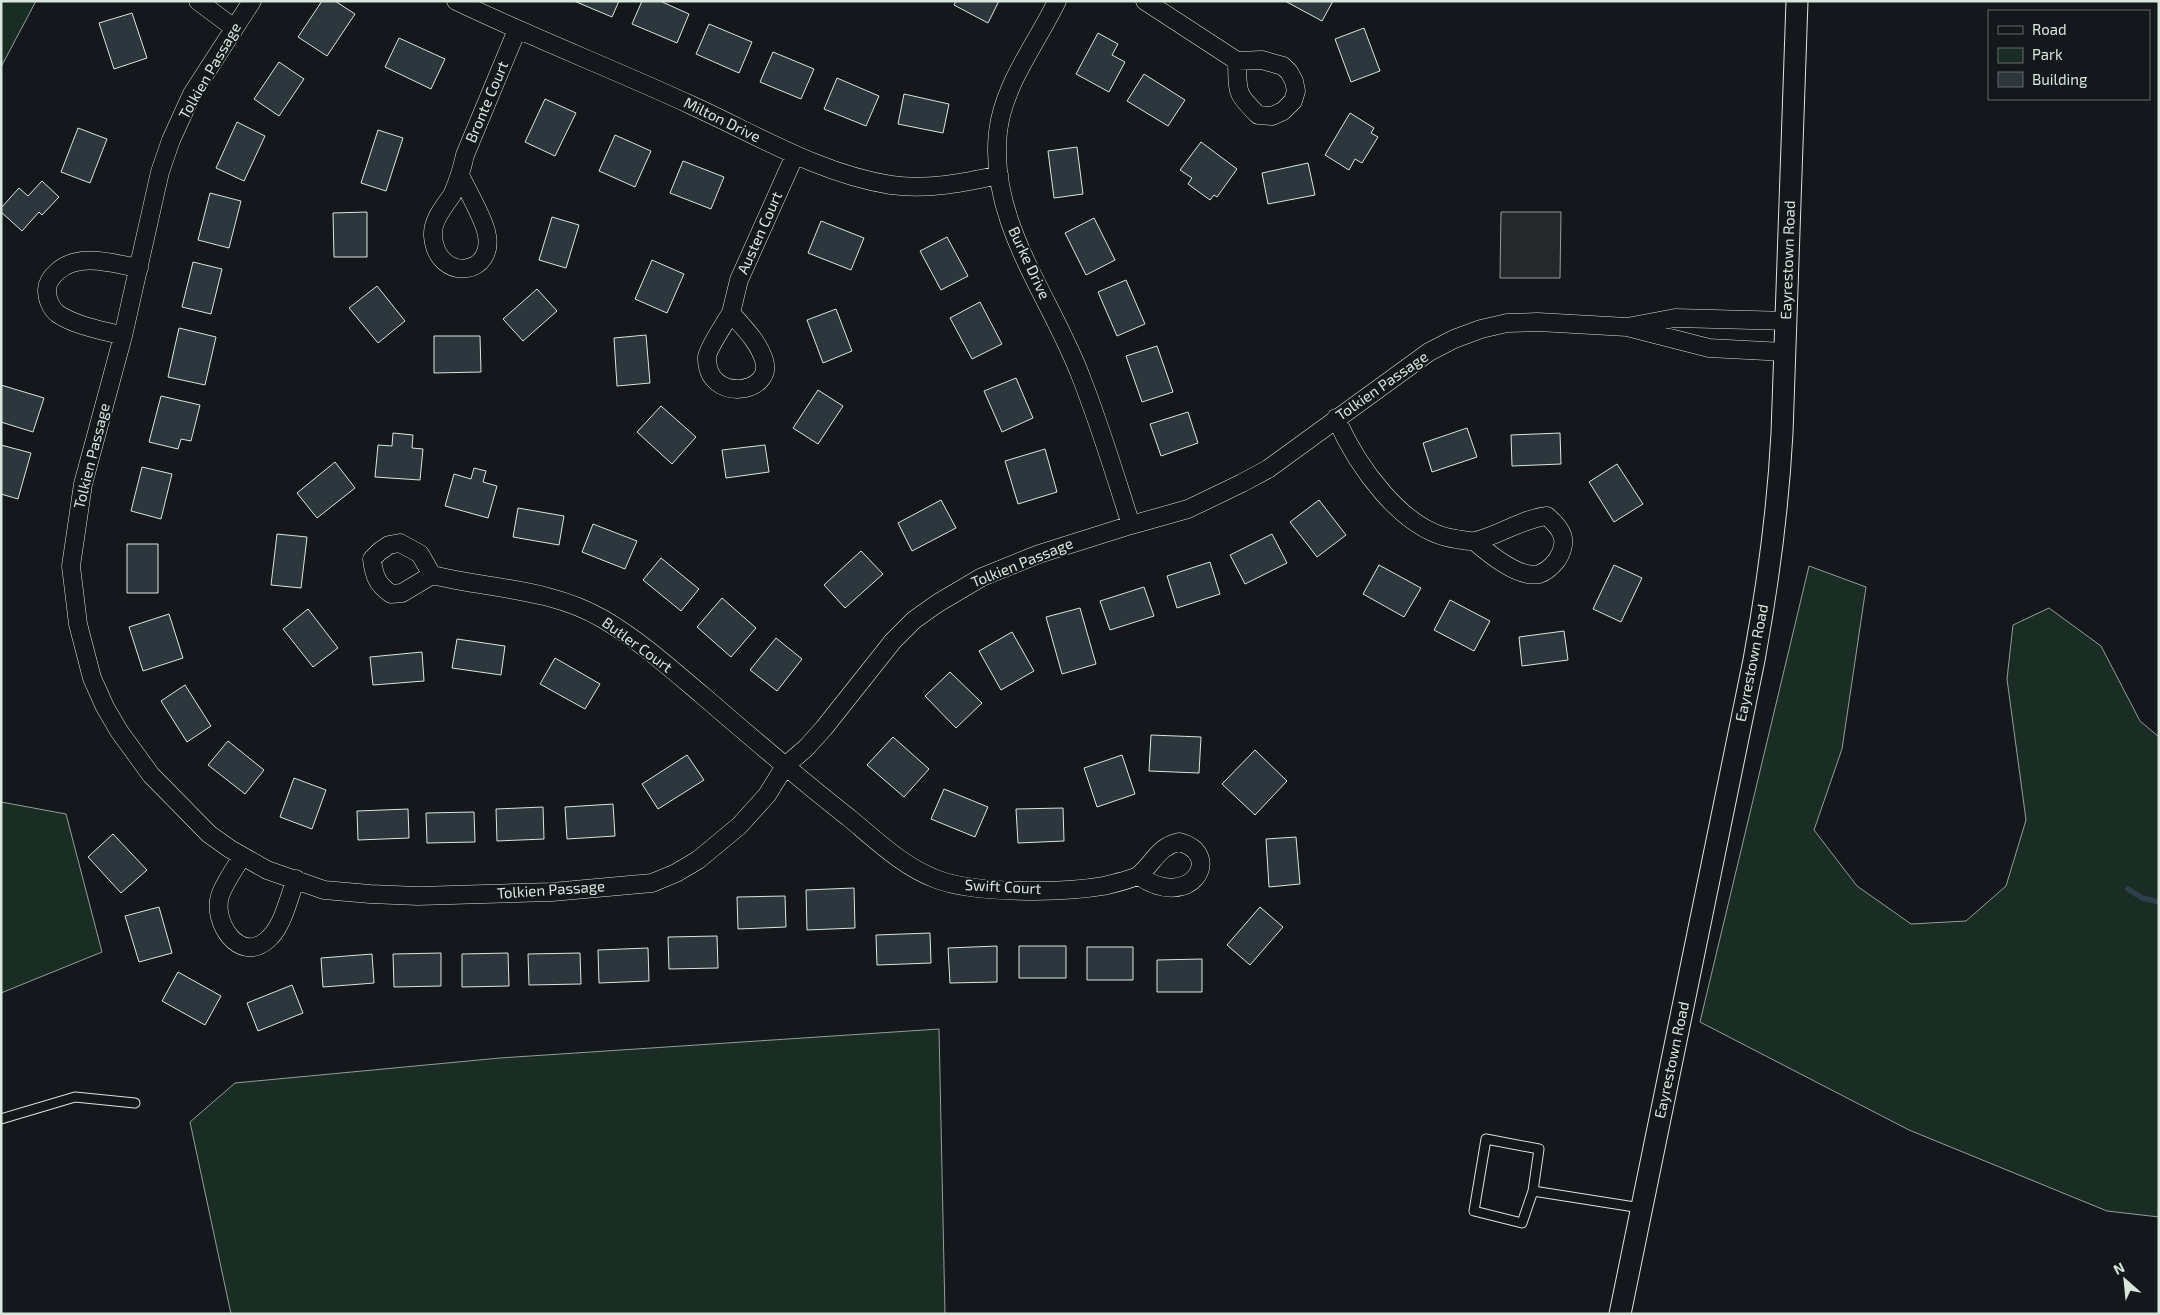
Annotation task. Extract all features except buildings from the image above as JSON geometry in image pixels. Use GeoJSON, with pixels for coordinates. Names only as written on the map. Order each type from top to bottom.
{"type":"FeatureCollection","features":[{"type":"Feature","properties":{"kind":"street"},"geometry":{"type":"LineString","coordinates":[[198,1],[234,28]]}},
{"type":"Feature","properties":{"kind":"street","name":"Tolkien Passage"},"geometry":{"type":"LineString","coordinates":[[252,1],[192,94],[171,140],[160,172],[123,336],[83,484],[71,566],[82,642],[92,678],[105,707],[134,753],[151,775],[209,834],[242,856],[267,870],[324,890],[370,894],[438,896],[552,892],[652,883],[698,860],[739,826],[767,795],[784,766],[806,748],[824,728],[893,641],[914,620],[938,603],[959,589],[1038,554],[1131,524],[1188,509],[1236,487],[1268,469],[1429,352],[1454,339],[1481,329],[1508,323],[1538,322],[1627,328],[1709,348],[1785,352]]}},
{"type":"Feature","properties":{"kind":"street","name":"Milton Drive"},"geometry":{"type":"LineString","coordinates":[[456,1],[517,30],[692,105],[795,155],[869,180],[892,185],[953,186],[999,175]]}},
{"type":"Feature","properties":{"kind":"street","name":"Burke Drive"},"geometry":{"type":"LineString","coordinates":[[1057,1],[1012,85],[1004,107],[998,130],[997,154],[999,175],[1008,218],[1081,376],[1131,524]]}},
{"type":"Feature","properties":{"kind":"street"},"geometry":{"type":"LineString","coordinates":[[1145,1],[1237,62]]}},
{"type":"Feature","properties":{"kind":"street","name":"Eayrestown Road"},"geometry":{"type":"LineString","coordinates":[[1620,1314],[1770,569],[1779,478],[1785,352],[1796,1]]}},
{"type":"Feature","properties":{"kind":"street","name":"Bronte Court"},"geometry":{"type":"LineString","coordinates":[[460,175],[486,231],[487,245],[485,255],[475,267],[461,270],[442,262],[436,251],[433,234],[435,221],[460,175],[465,155],[517,30]]}},
{"type":"Feature","properties":{"kind":"street","name":"Austen Court"},"geometry":{"type":"LineString","coordinates":[[731,313],[739,280],[795,155]]}},
{"type":"Feature","properties":{"kind":"street"},"geometry":{"type":"LineString","coordinates":[[123,336],[76,322],[55,312],[49,301],[47,288],[52,276],[72,262],[83,260],[139,268]]}},
{"type":"Feature","properties":{"kind":"street","name":"Tolkien Passage"},"geometry":{"type":"LineString","coordinates":[[1627,328],[1675,318],[1786,321]]}},
{"type":"Feature","properties":{"kind":"street"},"geometry":{"type":"LineString","coordinates":[[1336,418],[1346,441],[1384,495],[1416,522],[1428,529],[1446,538],[1474,542],[1509,529],[1531,518],[1547,516],[1557,525],[1563,537],[1563,550],[1552,566],[1539,574],[1521,572],[1498,561],[1474,542]]}},
{"type":"Feature","properties":{"kind":"street","name":"Butler Court"},"geometry":{"type":"LineString","coordinates":[[432,575],[467,583],[510,588],[560,600],[601,618],[640,643],[784,766]]}},
{"type":"Feature","properties":{"kind":"street","name":"Swift Court"},"geometry":{"type":"LineString","coordinates":[[784,766],[910,867],[937,879],[970,888],[1048,890],[1102,886],[1139,876]]}},
{"type":"Feature","properties":{"kind":"street"},"geometry":{"type":"LineString","coordinates":[[242,856],[220,896],[219,912],[224,931],[233,941],[244,946],[256,947],[274,933],[296,880]]}},
{"type":"Feature","properties":{"kind":"lane"},"geometry":{"type":"LineString","coordinates":[[1,1119],[75,1096],[135,1103]]}},
{"type":"Feature","properties":{"kind":"lane"},"geometry":{"type":"LineString","coordinates":[[1486,1139],[1539,1149],[1533,1191],[1522,1223],[1474,1211],[1486,1139]]}},
{"type":"Feature","properties":{"kind":"lane"},"geometry":{"type":"LineString","coordinates":[[1533,1191],[1641,1208]]}},
{"type":"Feature","properties":{"kind":"green space"},"geometry":{"type":"Polygon","coordinates":[[[1,1],[36,1],[1,67],[1,1]]]}},
{"type":"Feature","properties":{"kind":"green space"},"geometry":{"type":"Polygon","coordinates":[[[1809,566],[1866,587],[1842,749],[1814,830],[1857,886],[1911,924],[1966,921],[2006,886],[2026,820],[2007,679],[2013,625],[2049,608],[2101,646],[2140,721],[2159,737],[2159,1217],[2107,1211],[1909,1130],[1700,1022],[1809,566]]]}},
{"type":"Feature","properties":{"kind":"green space"},"geometry":{"type":"Polygon","coordinates":[[[1,802],[66,814],[102,952],[1,993],[1,802]]]}},
{"type":"Feature","properties":{"kind":"green space"},"geometry":{"type":"Polygon","coordinates":[[[939,1029],[945,1314],[231,1314],[190,1122],[235,1083],[500,1058],[939,1029]]]}},
{"type":"Feature","properties":{"kind":"shaded area"},"geometry":{"type":"Polygon","coordinates":[[[1501,212],[1561,212],[1560,278],[1500,278],[1501,212]]]}},
{"type":"Feature","properties":{"kind":"waterway"},"geometry":{"type":"LineString","coordinates":[[2128,889],[2142,898],[2159,902]]}}]}
